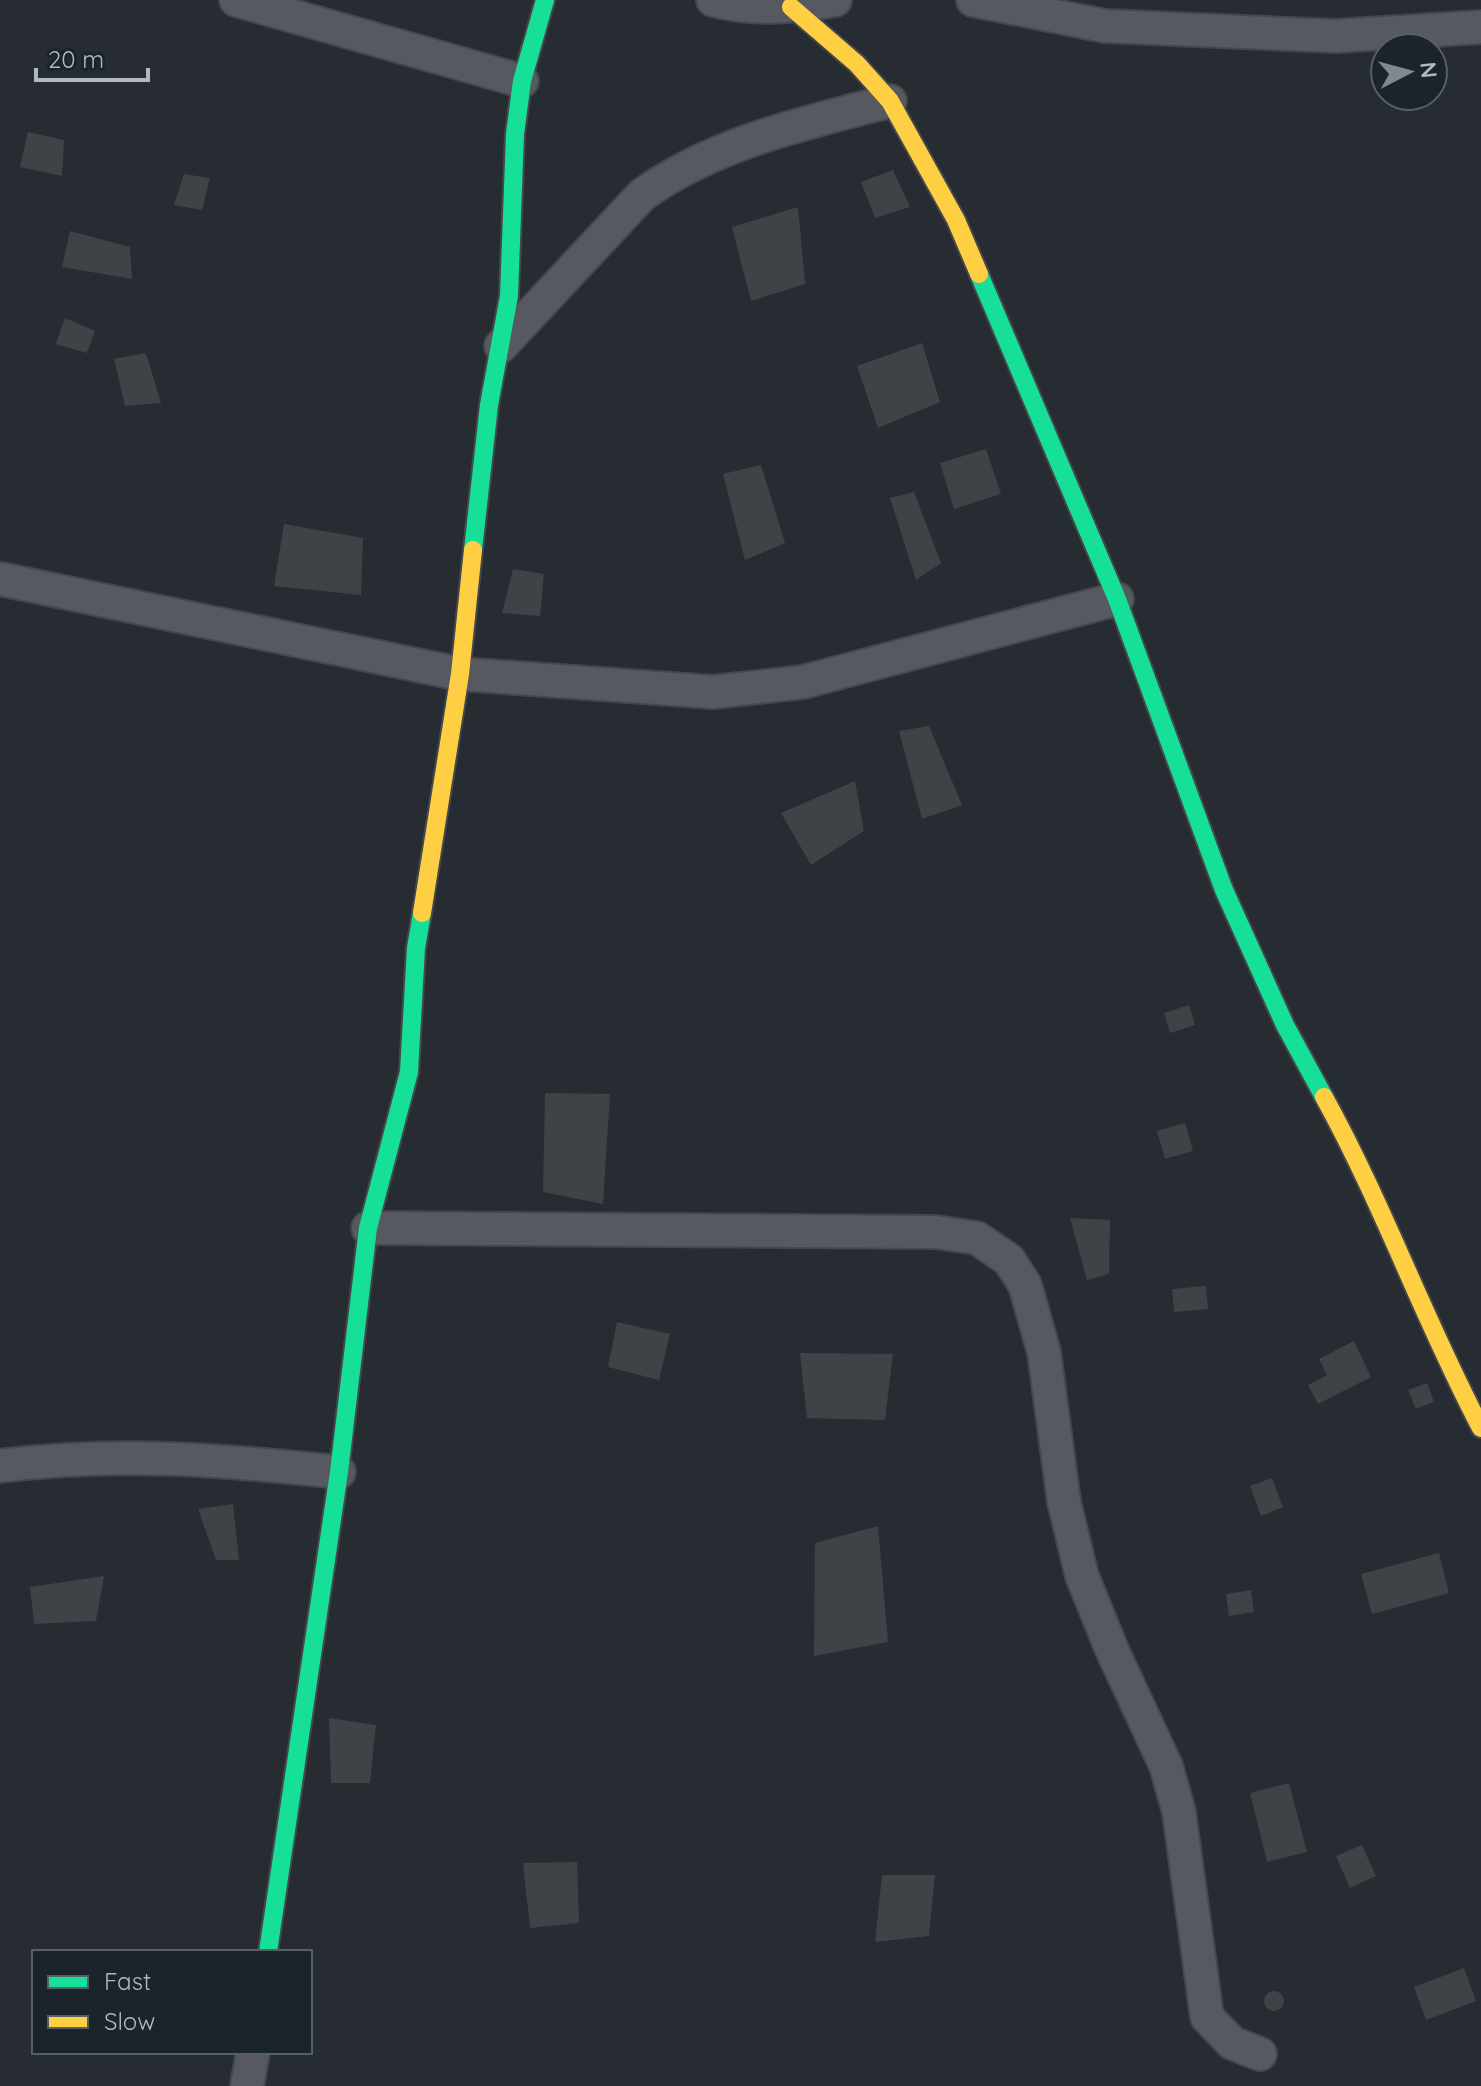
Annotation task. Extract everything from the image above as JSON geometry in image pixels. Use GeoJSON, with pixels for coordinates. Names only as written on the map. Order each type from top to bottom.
{"type":"FeatureCollection","features":[{"type":"Feature","properties":{"kind":"street"},"geometry":{"type":"LineString","coordinates":[[236,0],[522,81]]}},
{"type":"Feature","properties":{"kind":"street"},"geometry":{"type":"LineString","coordinates":[[268,1950],[339,1472],[368,1228],[409,1072],[416,948],[460,674],[489,405],[509,296],[515,134],[522,81],[545,0]]}},
{"type":"Feature","properties":{"kind":"street"},"geometry":{"type":"LineString","coordinates":[[713,0],[730,5],[791,7],[835,0]]}},
{"type":"Feature","properties":{"kind":"street"},"geometry":{"type":"LineString","coordinates":[[973,0],[1105,26],[1336,36],[1481,27]]}},
{"type":"Feature","properties":{"kind":"street"},"geometry":{"type":"LineString","coordinates":[[791,7],[857,64],[890,101],[956,220],[1117,599],[1224,890],[1285,1025],[1359,1161],[1443,1356],[1481,1428]]}},
{"type":"Feature","properties":{"kind":"street"},"geometry":{"type":"LineString","coordinates":[[501,346],[642,195],[666,178],[795,125],[890,101]]}},
{"type":"Feature","properties":{"kind":"street"},"geometry":{"type":"LineString","coordinates":[[0,579],[460,674],[713,692],[777,686],[840,673],[1117,599]]}},
{"type":"Feature","properties":{"kind":"street"},"geometry":{"type":"LineString","coordinates":[[368,1228],[935,1232],[977,1238],[1009,1260],[1025,1285],[1044,1352],[1064,1502],[1082,1576],[1112,1650],[1166,1766],[1179,1812],[1207,2017],[1232,2043],[1260,2054]]}},
{"type":"Feature","properties":{"kind":"street"},"geometry":{"type":"LineString","coordinates":[[0,1466],[120,1457],[195,1457],[339,1472]]}},
{"type":"Feature","properties":{"kind":"street"},"geometry":{"type":"LineString","coordinates":[[247,2086],[253,2054]]}},
{"type":"Feature","properties":{"kind":"building"},"geometry":{"type":"Polygon","coordinates":[[[28,132],[64,140],[62,176],[20,167],[28,132]]]}},
{"type":"Feature","properties":{"kind":"building"},"geometry":{"type":"Polygon","coordinates":[[[893,170],[910,207],[875,218],[861,182],[893,170]]]}},
{"type":"Feature","properties":{"kind":"building"},"geometry":{"type":"Polygon","coordinates":[[[184,174],[210,178],[202,210],[174,205],[184,174]]]}},
{"type":"Feature","properties":{"kind":"building"},"geometry":{"type":"Polygon","coordinates":[[[798,207],[805,284],[751,301],[732,227],[798,207]]]}},
{"type":"Feature","properties":{"kind":"building"},"geometry":{"type":"Polygon","coordinates":[[[70,231],[130,247],[132,279],[62,267],[70,231]]]}},
{"type":"Feature","properties":{"kind":"building"},"geometry":{"type":"Polygon","coordinates":[[[65,318],[95,331],[87,353],[56,344],[65,318]]]}},
{"type":"Feature","properties":{"kind":"building"},"geometry":{"type":"Polygon","coordinates":[[[922,343],[940,402],[878,428],[857,366],[922,343]]]}},
{"type":"Feature","properties":{"kind":"building"},"geometry":{"type":"Polygon","coordinates":[[[146,353],[161,403],[125,406],[114,359],[146,353]]]}},
{"type":"Feature","properties":{"kind":"building"},"geometry":{"type":"Polygon","coordinates":[[[986,449],[1001,494],[954,509],[940,463],[986,449]]]}},
{"type":"Feature","properties":{"kind":"building"},"geometry":{"type":"Polygon","coordinates":[[[761,465],[785,543],[745,560],[723,474],[761,465]]]}},
{"type":"Feature","properties":{"kind":"building"},"geometry":{"type":"Polygon","coordinates":[[[914,492],[941,563],[916,580],[890,498],[914,492]]]}},
{"type":"Feature","properties":{"kind":"building"},"geometry":{"type":"Polygon","coordinates":[[[284,524],[363,538],[361,595],[274,586],[284,524]]]}},
{"type":"Feature","properties":{"kind":"building"},"geometry":{"type":"Polygon","coordinates":[[[513,569],[544,574],[540,616],[502,613],[513,569]]]}},
{"type":"Feature","properties":{"kind":"building"},"geometry":{"type":"Polygon","coordinates":[[[929,726],[962,805],[922,819],[899,731],[929,726]]]}},
{"type":"Feature","properties":{"kind":"building"},"geometry":{"type":"Polygon","coordinates":[[[855,781],[864,831],[811,865],[781,813],[855,781]]]}},
{"type":"Feature","properties":{"kind":"building"},"geometry":{"type":"Polygon","coordinates":[[[1189,1005],[1195,1025],[1170,1033],[1164,1013],[1189,1005]]]}},
{"type":"Feature","properties":{"kind":"building"},"geometry":{"type":"Polygon","coordinates":[[[545,1093],[610,1094],[603,1204],[543,1192],[545,1093]]]}},
{"type":"Feature","properties":{"kind":"building"},"geometry":{"type":"Polygon","coordinates":[[[1185,1123],[1193,1151],[1165,1159],[1157,1131],[1185,1123]]]}},
{"type":"Feature","properties":{"kind":"building"},"geometry":{"type":"Polygon","coordinates":[[[1070,1218],[1110,1220],[1109,1274],[1087,1280],[1070,1218]]]}},
{"type":"Feature","properties":{"kind":"building"},"geometry":{"type":"Polygon","coordinates":[[[1206,1286],[1208,1309],[1174,1312],[1172,1289],[1206,1286]]]}},
{"type":"Feature","properties":{"kind":"building"},"geometry":{"type":"Polygon","coordinates":[[[617,1322],[670,1334],[659,1380],[608,1367],[617,1322]]]}},
{"type":"Feature","properties":{"kind":"building"},"geometry":{"type":"Polygon","coordinates":[[[1354,1341],[1371,1377],[1318,1404],[1308,1385],[1327,1375],[1319,1359],[1354,1341]]]}},
{"type":"Feature","properties":{"kind":"building"},"geometry":{"type":"Polygon","coordinates":[[[800,1353],[893,1354],[885,1420],[807,1418],[800,1353]]]}},
{"type":"Feature","properties":{"kind":"building"},"geometry":{"type":"Polygon","coordinates":[[[1427,1383],[1434,1402],[1416,1409],[1408,1390],[1427,1383]]]}},
{"type":"Feature","properties":{"kind":"building"},"geometry":{"type":"Polygon","coordinates":[[[1272,1478],[1283,1507],[1261,1516],[1250,1486],[1272,1478]]]}},
{"type":"Feature","properties":{"kind":"building"},"geometry":{"type":"Polygon","coordinates":[[[233,1504],[239,1560],[216,1560],[198,1509],[233,1504]]]}},
{"type":"Feature","properties":{"kind":"building"},"geometry":{"type":"Polygon","coordinates":[[[878,1526],[888,1642],[814,1656],[815,1543],[878,1526]]]}},
{"type":"Feature","properties":{"kind":"building"},"geometry":{"type":"Polygon","coordinates":[[[1439,1553],[1449,1593],[1372,1614],[1361,1574],[1439,1553]]]}},
{"type":"Feature","properties":{"kind":"building"},"geometry":{"type":"Polygon","coordinates":[[[104,1576],[96,1621],[34,1624],[30,1587],[104,1576]]]}},
{"type":"Feature","properties":{"kind":"building"},"geometry":{"type":"Polygon","coordinates":[[[1251,1590],[1254,1612],[1229,1616],[1226,1594],[1251,1590]]]}},
{"type":"Feature","properties":{"kind":"building"},"geometry":{"type":"Polygon","coordinates":[[[329,1718],[376,1725],[370,1783],[331,1783],[329,1718]]]}},
{"type":"Feature","properties":{"kind":"building"},"geometry":{"type":"Polygon","coordinates":[[[1289,1783],[1307,1852],[1267,1862],[1250,1793],[1289,1783]]]}},
{"type":"Feature","properties":{"kind":"building"},"geometry":{"type":"Polygon","coordinates":[[[1362,1845],[1376,1876],[1350,1888],[1336,1856],[1362,1845]]]}},
{"type":"Feature","properties":{"kind":"building"},"geometry":{"type":"Polygon","coordinates":[[[577,1862],[579,1923],[530,1928],[523,1863],[577,1862]]]}},
{"type":"Feature","properties":{"kind":"building"},"geometry":{"type":"Polygon","coordinates":[[[882,1875],[935,1875],[929,1936],[875,1942],[882,1875]]]}},
{"type":"Feature","properties":{"kind":"building"},"geometry":{"type":"Polygon","coordinates":[[[1464,1968],[1476,2001],[1426,2020],[1414,1987],[1464,1968]]]}},
{"type":"Feature","properties":{"kind":"building"},"geometry":{"type":"Polygon","coordinates":[[[1274,1991],[1281,1994],[1284,2001],[1281,2008],[1274,2011],[1267,2008],[1264,2001],[1267,1994],[1274,1991]]]}},
{"type":"Feature","properties":{"kind":"traffic: fast"},"geometry":{"type":"LineString","coordinates":[[473,550],[489,405],[509,296],[515,134],[522,81],[545,0]]}},
{"type":"Feature","properties":{"kind":"traffic: fast"},"geometry":{"type":"LineString","coordinates":[[979,274],[1117,599],[1224,890],[1285,1025],[1324,1097]]}},
{"type":"Feature","properties":{"kind":"traffic: fast"},"geometry":{"type":"LineString","coordinates":[[268,1950],[339,1472],[368,1228],[409,1072],[416,948],[422,913]]}},
{"type":"Feature","properties":{"kind":"traffic: slow"},"geometry":{"type":"LineString","coordinates":[[791,7],[857,64],[890,101],[956,220],[979,274]]}},
{"type":"Feature","properties":{"kind":"traffic: slow"},"geometry":{"type":"LineString","coordinates":[[422,913],[460,674],[473,550]]}},
{"type":"Feature","properties":{"kind":"traffic: slow"},"geometry":{"type":"LineString","coordinates":[[1324,1097],[1481,1428]]}}]}
